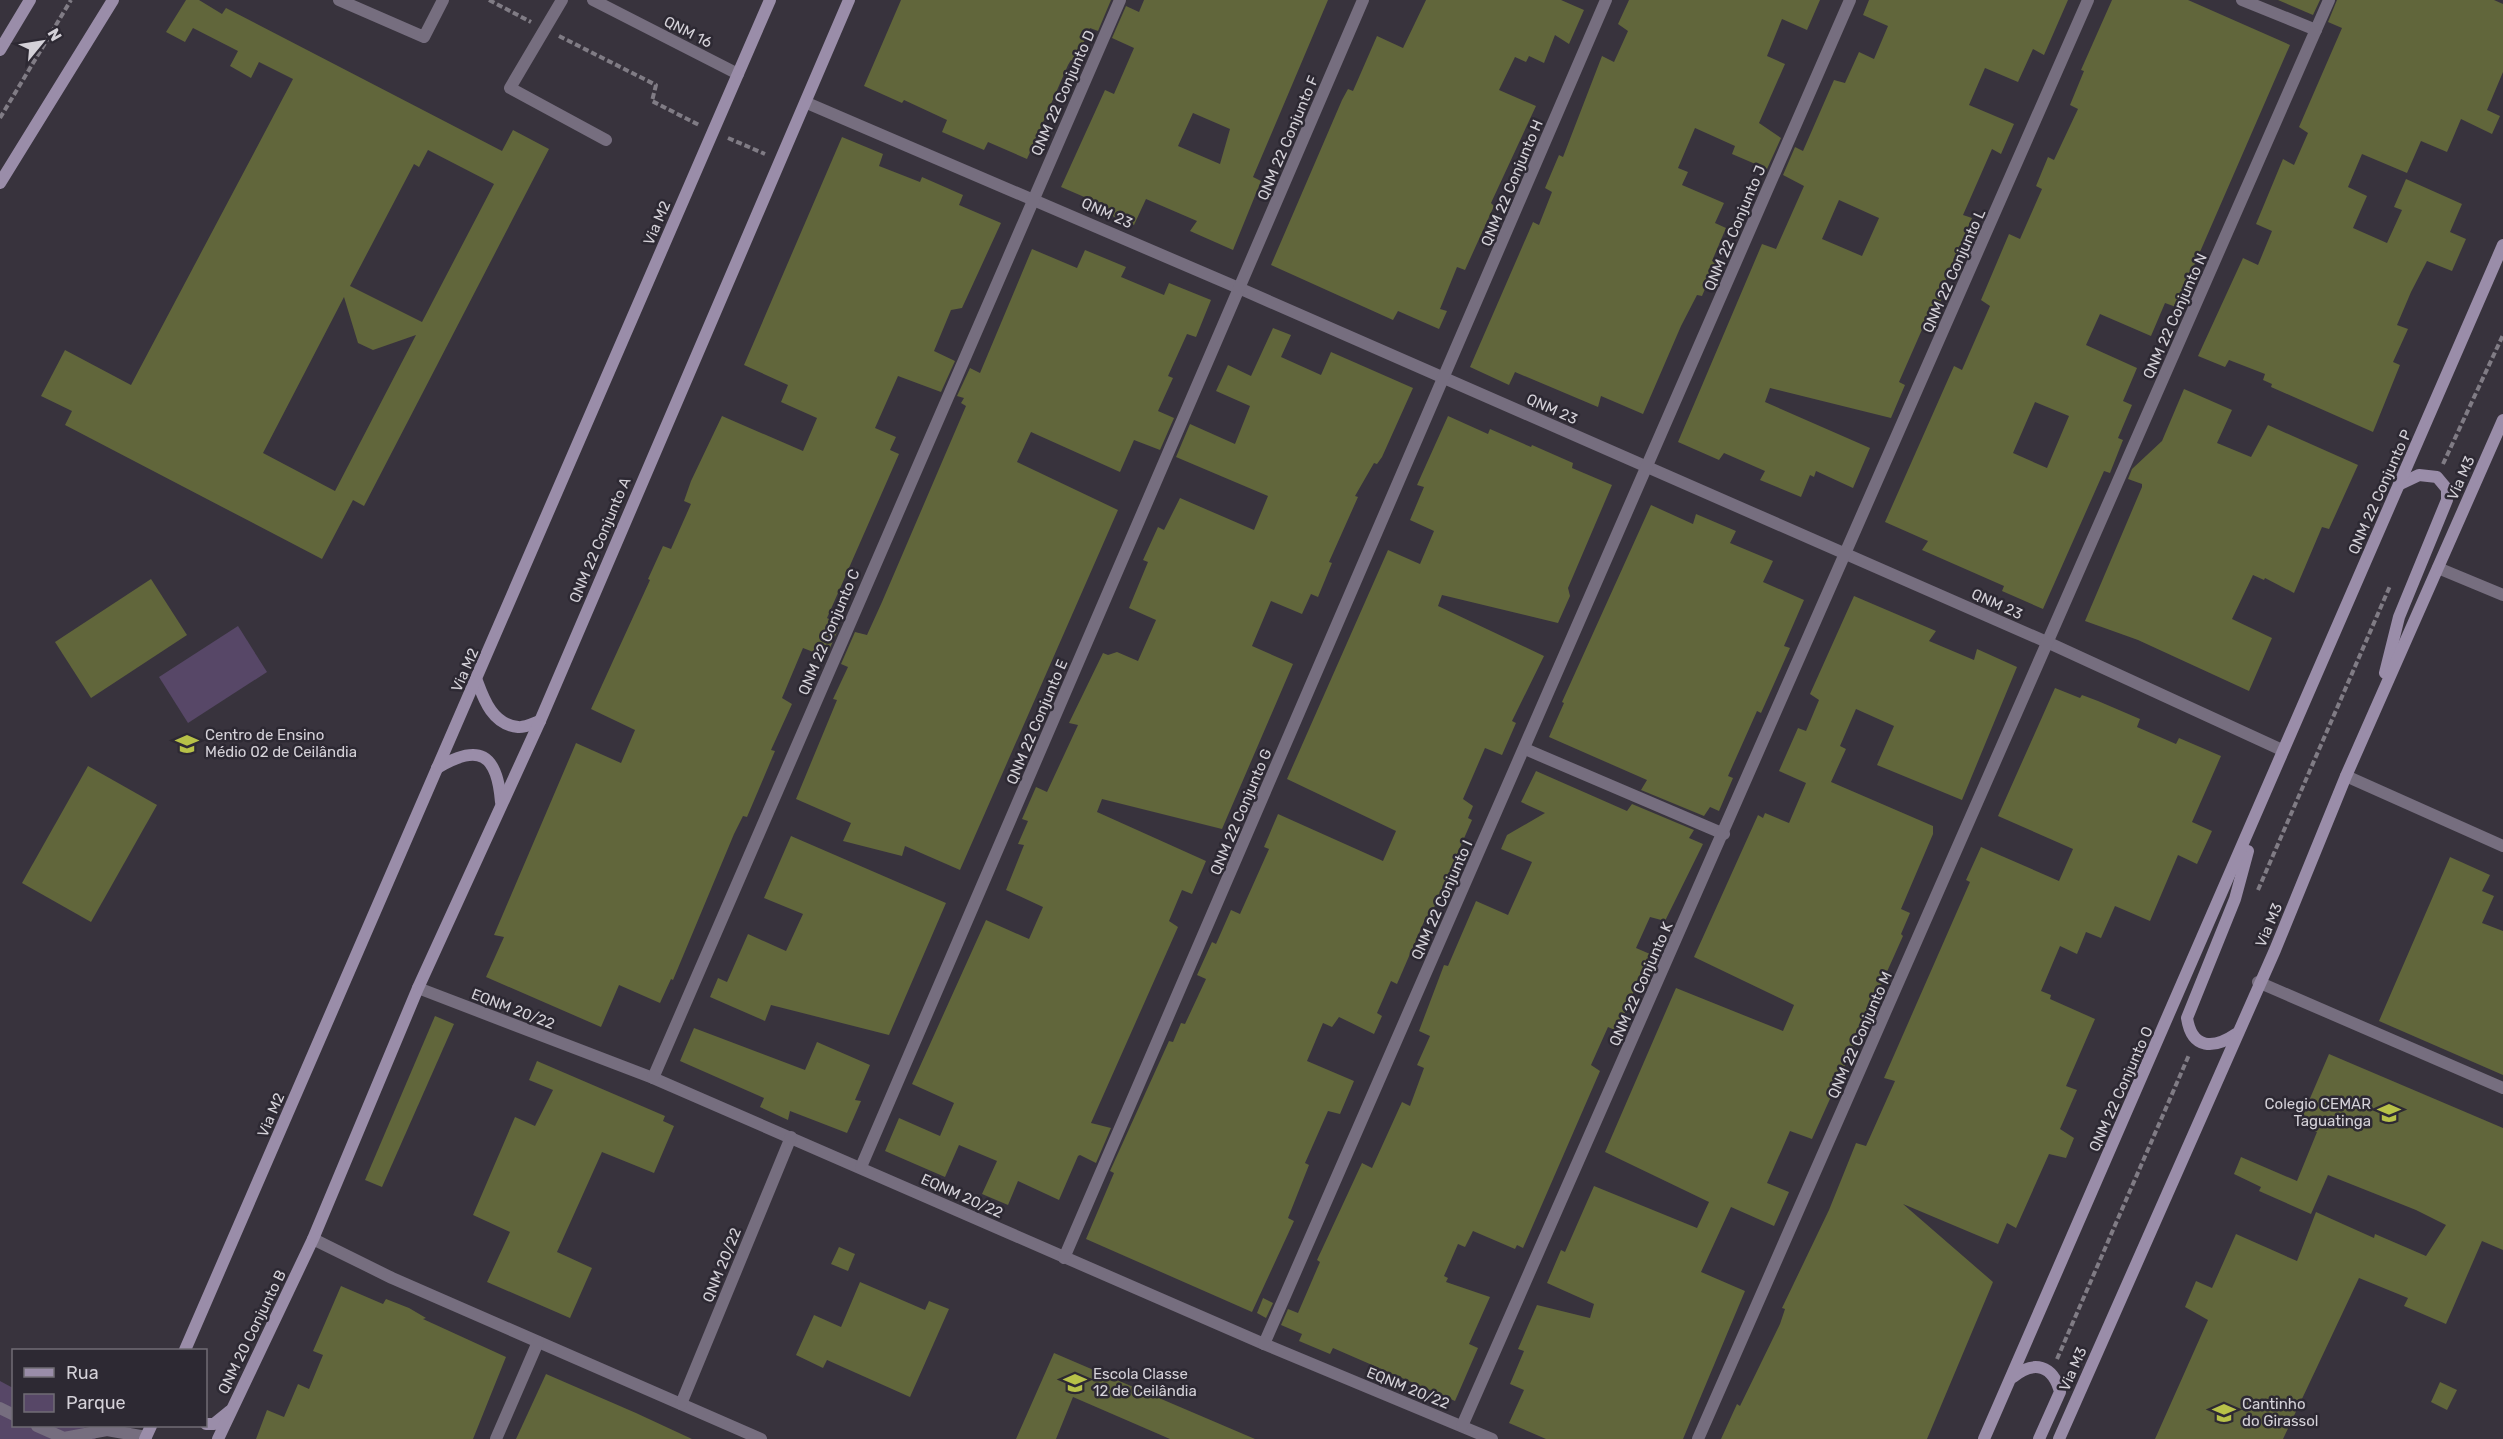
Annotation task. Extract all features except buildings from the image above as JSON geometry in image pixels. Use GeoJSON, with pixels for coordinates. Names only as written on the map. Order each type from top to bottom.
{"type":"FeatureCollection","features":[{"type":"Feature","properties":{"kind":"main road"},"geometry":{"type":"LineString","coordinates":[[0,50],[30,0]]}},
{"type":"Feature","properties":{"kind":"main road"},"geometry":{"type":"LineString","coordinates":[[0,183],[113,0]]}},
{"type":"Feature","properties":{"kind":"main road","name":"Via M2"},"geometry":{"type":"LineString","coordinates":[[185,1349],[437,768],[477,681],[770,0]]}},
{"type":"Feature","properties":{"kind":"main road","name":"QNM 22 Conjunto A"},"geometry":{"type":"LineString","coordinates":[[418,988],[540,721],[700,344],[807,103],[849,0]]}},
{"type":"Feature","properties":{"kind":"main road","name":"QNM 22 Conjunto P"},"geometry":{"type":"LineString","coordinates":[[2282,750],[2503,245]]}},
{"type":"Feature","properties":{"kind":"main road","name":"Via M3"},"geometry":{"type":"LineString","coordinates":[[2059,1439],[2258,982],[2275,950],[2346,776],[2503,420]]}},
{"type":"Feature","properties":{"kind":"main road"},"geometry":{"type":"LineString","coordinates":[[2377,706],[2399,617],[2447,500],[2447,489],[2437,477],[2420,475],[2400,484]]}},
{"type":"Feature","properties":{"kind":"main road"},"geometry":{"type":"LineString","coordinates":[[477,681],[486,706],[501,722],[519,728],[540,721]]}},
{"type":"Feature","properties":{"kind":"main road","name":"QNM 22 Conjunto O"},"geometry":{"type":"LineString","coordinates":[[1984,1439],[2261,807],[2282,750]]}},
{"type":"Feature","properties":{"kind":"main road"},"geometry":{"type":"LineString","coordinates":[[437,768],[459,755],[475,754],[488,760],[499,777],[501,803]]}},
{"type":"Feature","properties":{"kind":"main road"},"geometry":{"type":"LineString","coordinates":[[2236,1034],[2216,1045],[2196,1038],[2187,1018],[2235,898],[2261,807]]}},
{"type":"Feature","properties":{"kind":"main road"},"geometry":{"type":"LineString","coordinates":[[314,1239],[418,988]]}},
{"type":"Feature","properties":{"kind":"main road","name":"QNM 20 Conjunto B"},"geometry":{"type":"LineString","coordinates":[[218,1439],[314,1239]]}},
{"type":"Feature","properties":{"kind":"main road"},"geometry":{"type":"LineString","coordinates":[[2011,1378],[2022,1370],[2034,1366],[2044,1367],[2051,1372],[2060,1392],[2039,1439]]}},
{"type":"Feature","properties":{"kind":"main road"},"geometry":{"type":"LineString","coordinates":[[207,1424],[214,1424],[231,1410]]}},
{"type":"Feature","properties":{"kind":"street"},"geometry":{"type":"LineString","coordinates":[[339,0],[424,37],[443,0]]}},
{"type":"Feature","properties":{"kind":"street"},"geometry":{"type":"LineString","coordinates":[[562,0],[510,88],[606,140]]}},
{"type":"Feature","properties":{"kind":"street","name":"QNM 16"},"geometry":{"type":"LineString","coordinates":[[593,0],[738,74]]}},
{"type":"Feature","properties":{"kind":"street","name":"QNM 22 Conjunto D"},"geometry":{"type":"LineString","coordinates":[[1034,198],[1120,0]]}},
{"type":"Feature","properties":{"kind":"street","name":"QNM 22 Conjunto F"},"geometry":{"type":"LineString","coordinates":[[1241,289],[1363,0]]}},
{"type":"Feature","properties":{"kind":"street","name":"QNM 22 Conjunto H"},"geometry":{"type":"LineString","coordinates":[[1444,378],[1606,0]]}},
{"type":"Feature","properties":{"kind":"street","name":"QNM 22 Conjunto J"},"geometry":{"type":"LineString","coordinates":[[1648,468],[1850,0]]}},
{"type":"Feature","properties":{"kind":"street","name":"QNM 22 Conjunto L"},"geometry":{"type":"LineString","coordinates":[[1847,555],[2088,0]]}},
{"type":"Feature","properties":{"kind":"street"},"geometry":{"type":"LineString","coordinates":[[2242,0],[2316,30]]}},
{"type":"Feature","properties":{"kind":"street","name":"QNM 22 Conjunto N"},"geometry":{"type":"LineString","coordinates":[[2049,643],[2329,0]]}},
{"type":"Feature","properties":{"kind":"street","name":"QNM 23"},"geometry":{"type":"LineString","coordinates":[[807,103],[1034,198],[2049,643],[2282,750]]}},
{"type":"Feature","properties":{"kind":"street","name":"QNM 22 Conjunto C"},"geometry":{"type":"LineString","coordinates":[[653,1078],[1034,198]]}},
{"type":"Feature","properties":{"kind":"street","name":"QNM 22 Conjunto E"},"geometry":{"type":"LineString","coordinates":[[861,1167],[1241,289]]}},
{"type":"Feature","properties":{"kind":"street","name":"QNM 22 Conjunto G"},"geometry":{"type":"LineString","coordinates":[[1064,1258],[1444,378]]}},
{"type":"Feature","properties":{"kind":"street","name":"QNM 22 Conjunto I"},"geometry":{"type":"LineString","coordinates":[[1264,1344],[1648,468]]}},
{"type":"Feature","properties":{"kind":"street","name":"QNM 22 Conjunto K"},"geometry":{"type":"LineString","coordinates":[[1462,1426],[1847,555]]}},
{"type":"Feature","properties":{"kind":"street"},"geometry":{"type":"LineString","coordinates":[[2438,568],[2503,595]]}},
{"type":"Feature","properties":{"kind":"street","name":"QNM 22 Conjunto M"},"geometry":{"type":"LineString","coordinates":[[1698,1439],[2049,643]]}},
{"type":"Feature","properties":{"kind":"street"},"geometry":{"type":"LineString","coordinates":[[1525,749],[1724,834]]}},
{"type":"Feature","properties":{"kind":"street"},"geometry":{"type":"LineString","coordinates":[[2346,776],[2503,846]]}},
{"type":"Feature","properties":{"kind":"street"},"geometry":{"type":"LineString","coordinates":[[2258,982],[2503,1088]]}},
{"type":"Feature","properties":{"kind":"street","name":"EQNM 20/22"},"geometry":{"type":"LineString","coordinates":[[418,988],[653,1078],[861,1167],[1064,1258],[1492,1439]]}},
{"type":"Feature","properties":{"kind":"street","name":"QNM 20/22"},"geometry":{"type":"LineString","coordinates":[[681,1404],[791,1137]]}},
{"type":"Feature","properties":{"kind":"street"},"geometry":{"type":"LineString","coordinates":[[314,1239],[392,1278],[681,1404],[739,1435],[761,1439]]}},
{"type":"Feature","properties":{"kind":"street"},"geometry":{"type":"LineString","coordinates":[[496,1439],[538,1342]]}},
{"type":"Feature","properties":{"kind":"street"},"geometry":{"type":"LineString","coordinates":[[41,1427],[64,1438],[107,1430],[148,1434]]}},
{"type":"Feature","properties":{"kind":"path"},"geometry":{"type":"LineString","coordinates":[[0,118],[71,0]]}},
{"type":"Feature","properties":{"kind":"path"},"geometry":{"type":"LineString","coordinates":[[490,0],[656,85],[652,101],[713,132],[781,160]]}},
{"type":"Feature","properties":{"kind":"path"},"geometry":{"type":"LineString","coordinates":[[2437,477],[2503,335]]}},
{"type":"Feature","properties":{"kind":"path"},"geometry":{"type":"LineString","coordinates":[[2257,892],[2394,575]]}},
{"type":"Feature","properties":{"kind":"path"},"geometry":{"type":"LineString","coordinates":[[2051,1372],[2196,1038]]}},
{"type":"Feature","properties":{"kind":"green space"},"geometry":{"type":"Polygon","coordinates":[[[238,626],[267,672],[188,723],[159,677],[238,626]]]}},
{"type":"Feature","properties":{"kind":"green space"},"geometry":{"type":"Polygon","coordinates":[[[0,1381],[12,1387],[12,1427],[84,1427],[96,1439],[0,1439],[0,1381]]]}},
{"type":"Feature","properties":{"kind":"place","name":"Centro de Ensino Médio 02 de Ceilândia"},"geometry":{"type":"Point","coordinates":[187,744]}},
{"type":"Feature","properties":{"kind":"place","name":"Colegio CEMAR Taguatinga"},"geometry":{"type":"Point","coordinates":[2389,1113]}},
{"type":"Feature","properties":{"kind":"place","name":"Escola Classe 12 de Ceilândia"},"geometry":{"type":"Point","coordinates":[1075,1383]}},
{"type":"Feature","properties":{"kind":"place","name":"Cantinho do Girassol"},"geometry":{"type":"Point","coordinates":[2224,1413]}}]}
